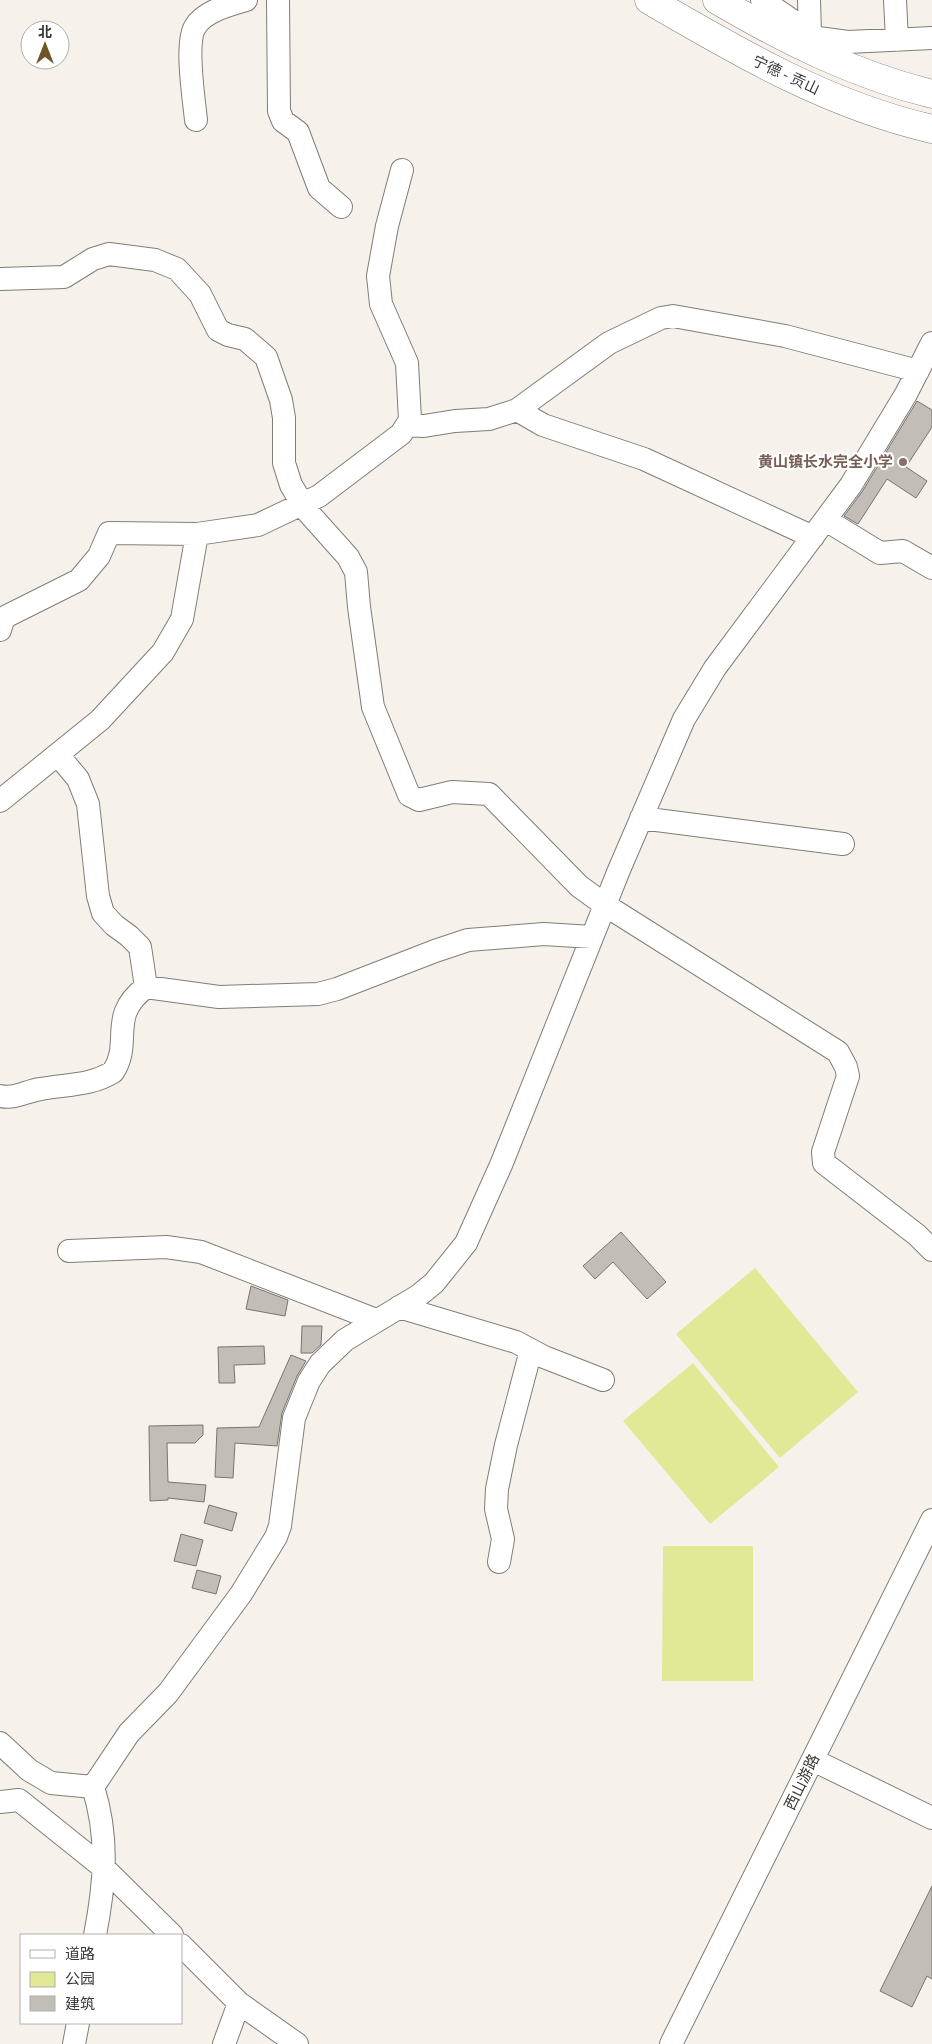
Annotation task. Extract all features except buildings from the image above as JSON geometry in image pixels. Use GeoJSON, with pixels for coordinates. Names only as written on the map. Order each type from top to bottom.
{"type":"FeatureCollection","features":[{"type":"Feature","properties":{"kind":"highway","name":"宁德 - 贡山"},"geometry":{"type":"LineString","coordinates":[[649,0],[751,59],[799,84],[857,106],[932,129]]}},
{"type":"Feature","properties":{"kind":"highway"},"geometry":{"type":"LineString","coordinates":[[717,0],[808,50],[873,76],[932,94]]}},
{"type":"Feature","properties":{"kind":"street"},"geometry":{"type":"LineString","coordinates":[[196,120],[190,42],[195,26],[222,7],[246,0]]}},
{"type":"Feature","properties":{"kind":"street"},"geometry":{"type":"LineString","coordinates":[[278,0],[279,111],[282,120],[298,132],[319,188],[341,207]]}},
{"type":"Feature","properties":{"kind":"street"},"geometry":{"type":"LineString","coordinates":[[762,0],[818,38],[848,42],[932,38]]}},
{"type":"Feature","properties":{"kind":"street"},"geometry":{"type":"LineString","coordinates":[[809,0],[810,33]]}},
{"type":"Feature","properties":{"kind":"street"},"geometry":{"type":"LineString","coordinates":[[895,0],[897,40]]}},
{"type":"Feature","properties":{"kind":"street"},"geometry":{"type":"LineString","coordinates":[[0,630],[3,620],[7,616],[80,580],[99,556],[109,532],[197,534],[258,525],[319,496],[401,434],[408,425],[410,402],[407,364],[381,304],[378,282],[387,226],[402,170]]}},
{"type":"Feature","properties":{"kind":"street"},"geometry":{"type":"LineString","coordinates":[[0,279],[64,278],[93,259],[109,254],[155,260],[177,269],[200,294],[218,330],[228,335],[245,339],[266,357],[282,406],[284,463],[291,485],[302,504],[348,557],[356,572],[373,707],[409,795],[419,800],[452,792],[489,794],[579,886],[604,905],[838,1052],[846,1067],[848,1076],[823,1152],[824,1163],[827,1168],[917,1235],[932,1250]]}},
{"type":"Feature","properties":{"kind":"street"},"geometry":{"type":"LineString","coordinates":[[408,425],[424,426],[455,420],[489,419],[516,410],[610,343],[661,318],[673,316],[785,336],[918,371]]}},
{"type":"Feature","properties":{"kind":"street"},"geometry":{"type":"LineString","coordinates":[[95,1934],[105,1869],[102,1822],[93,1787],[129,1733],[168,1693],[241,1594],[276,1538],[280,1526],[294,1418],[300,1399],[309,1381],[332,1352],[359,1330],[399,1307],[434,1283],[449,1267],[474,1230],[604,905],[684,719],[698,693],[851,485],[879,440],[932,343]]}},
{"type":"Feature","properties":{"kind":"street"},"geometry":{"type":"LineString","coordinates":[[516,410],[543,425],[644,459],[813,538]]}},
{"type":"Feature","properties":{"kind":"street"},"geometry":{"type":"LineString","coordinates":[[826,520],[880,553],[903,551],[932,568]]}},
{"type":"Feature","properties":{"kind":"street"},"geometry":{"type":"LineString","coordinates":[[0,801],[100,720],[163,652],[182,619],[197,534]]}},
{"type":"Feature","properties":{"kind":"street"},"geometry":{"type":"LineString","coordinates":[[58,755],[78,779],[88,804],[100,905],[108,920],[140,946],[146,987]]}},
{"type":"Feature","properties":{"kind":"street"},"geometry":{"type":"LineString","coordinates":[[641,818],[843,844]]}},
{"type":"Feature","properties":{"kind":"street"},"geometry":{"type":"LineString","coordinates":[[0,1096],[18,1097],[39,1089],[85,1084],[113,1072],[120,1057],[123,1016],[131,1000],[146,987],[219,997],[318,994],[468,940],[544,934],[592,937]]}},
{"type":"Feature","properties":{"kind":"street"},"geometry":{"type":"LineString","coordinates":[[69,1250],[166,1246],[201,1252],[376,1320]]}},
{"type":"Feature","properties":{"kind":"street"},"geometry":{"type":"LineString","coordinates":[[399,1307],[516,1342],[603,1380]]}},
{"type":"Feature","properties":{"kind":"street"},"geometry":{"type":"LineString","coordinates":[[499,1562],[503,1539],[496,1509],[497,1489],[506,1445],[531,1350]]}},
{"type":"Feature","properties":{"kind":"street","name":"西山游路"},"geometry":{"type":"LineString","coordinates":[[671,2044],[930,1527]]}},
{"type":"Feature","properties":{"kind":"street"},"geometry":{"type":"LineString","coordinates":[[0,1743],[29,1770],[51,1783],[93,1787]]}},
{"type":"Feature","properties":{"kind":"street"},"geometry":{"type":"LineString","coordinates":[[813,1760],[932,1818]]}},
{"type":"Feature","properties":{"kind":"street"},"geometry":{"type":"LineString","coordinates":[[0,1802],[19,1800],[105,1869],[171,1934]]}},
{"type":"Feature","properties":{"kind":"street"},"geometry":{"type":"LineString","coordinates":[[182,1946],[240,2003],[297,2044]]}},
{"type":"Feature","properties":{"kind":"street"},"geometry":{"type":"LineString","coordinates":[[224,2044],[240,2003]]}},
{"type":"Feature","properties":{"kind":"street"},"geometry":{"type":"LineString","coordinates":[[74,2044],[78,2024]]}},
{"type":"Feature","properties":{"kind":"green space"},"geometry":{"type":"Polygon","coordinates":[[[755,1268],[858,1392],[780,1458],[676,1334],[755,1268]]]}},
{"type":"Feature","properties":{"kind":"green space"},"geometry":{"type":"Polygon","coordinates":[[[693,1363],[779,1467],[710,1524],[623,1421],[693,1363]]]}},
{"type":"Feature","properties":{"kind":"green space"},"geometry":{"type":"Polygon","coordinates":[[[663,1546],[753,1546],[753,1681],[662,1681],[663,1546]]]}},
{"type":"Feature","properties":{"kind":"place","name":"黄山镇长水完全小学"},"geometry":{"type":"Point","coordinates":[903,462]}}]}
